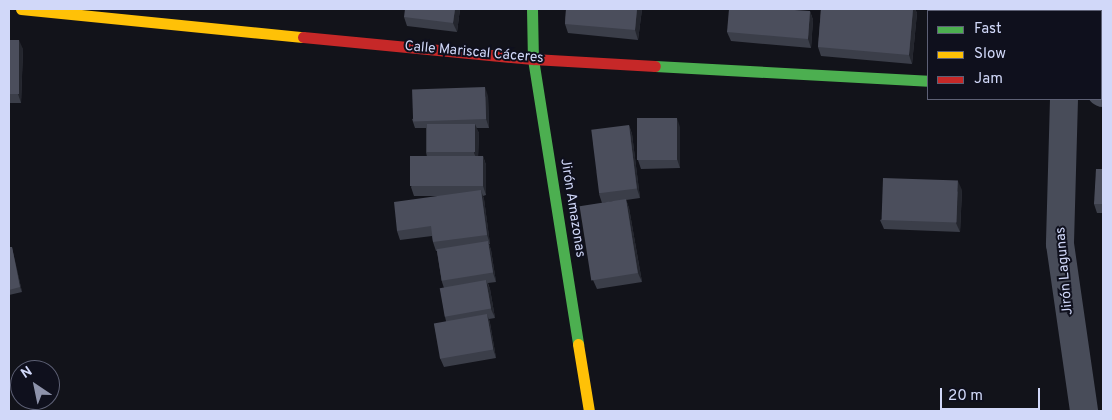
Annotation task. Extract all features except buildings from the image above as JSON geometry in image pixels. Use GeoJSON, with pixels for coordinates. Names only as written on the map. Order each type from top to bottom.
{"type":"FeatureCollection","features":[{"type":"Feature","properties":{"kind":"street","name":"Calle Mariscal Cáceres"},"geometry":{"type":"LineString","coordinates":[[21,9],[532,60],[927,82]]}},
{"type":"Feature","properties":{"kind":"street","name":"Jirón Amazonas"},"geometry":{"type":"LineString","coordinates":[[532,9],[532,60],[589,411]]}},
{"type":"Feature","properties":{"kind":"street","name":"Jirón Lagunas"},"geometry":{"type":"LineString","coordinates":[[1064,100],[1060,244],[1084,411]]}},
{"type":"Feature","properties":{"kind":"traffic: fast"},"geometry":{"type":"LineString","coordinates":[[532,9],[533,59],[578,344]]}},
{"type":"Feature","properties":{"kind":"traffic: fast"},"geometry":{"type":"LineString","coordinates":[[655,66],[927,81]]}},
{"type":"Feature","properties":{"kind":"traffic: slow"},"geometry":{"type":"LineString","coordinates":[[21,9],[303,37]]}},
{"type":"Feature","properties":{"kind":"traffic: slow"},"geometry":{"type":"LineString","coordinates":[[578,344],[589,411]]}},
{"type":"Feature","properties":{"kind":"traffic: jam"},"geometry":{"type":"LineString","coordinates":[[303,37],[533,59],[655,66]]}}]}
